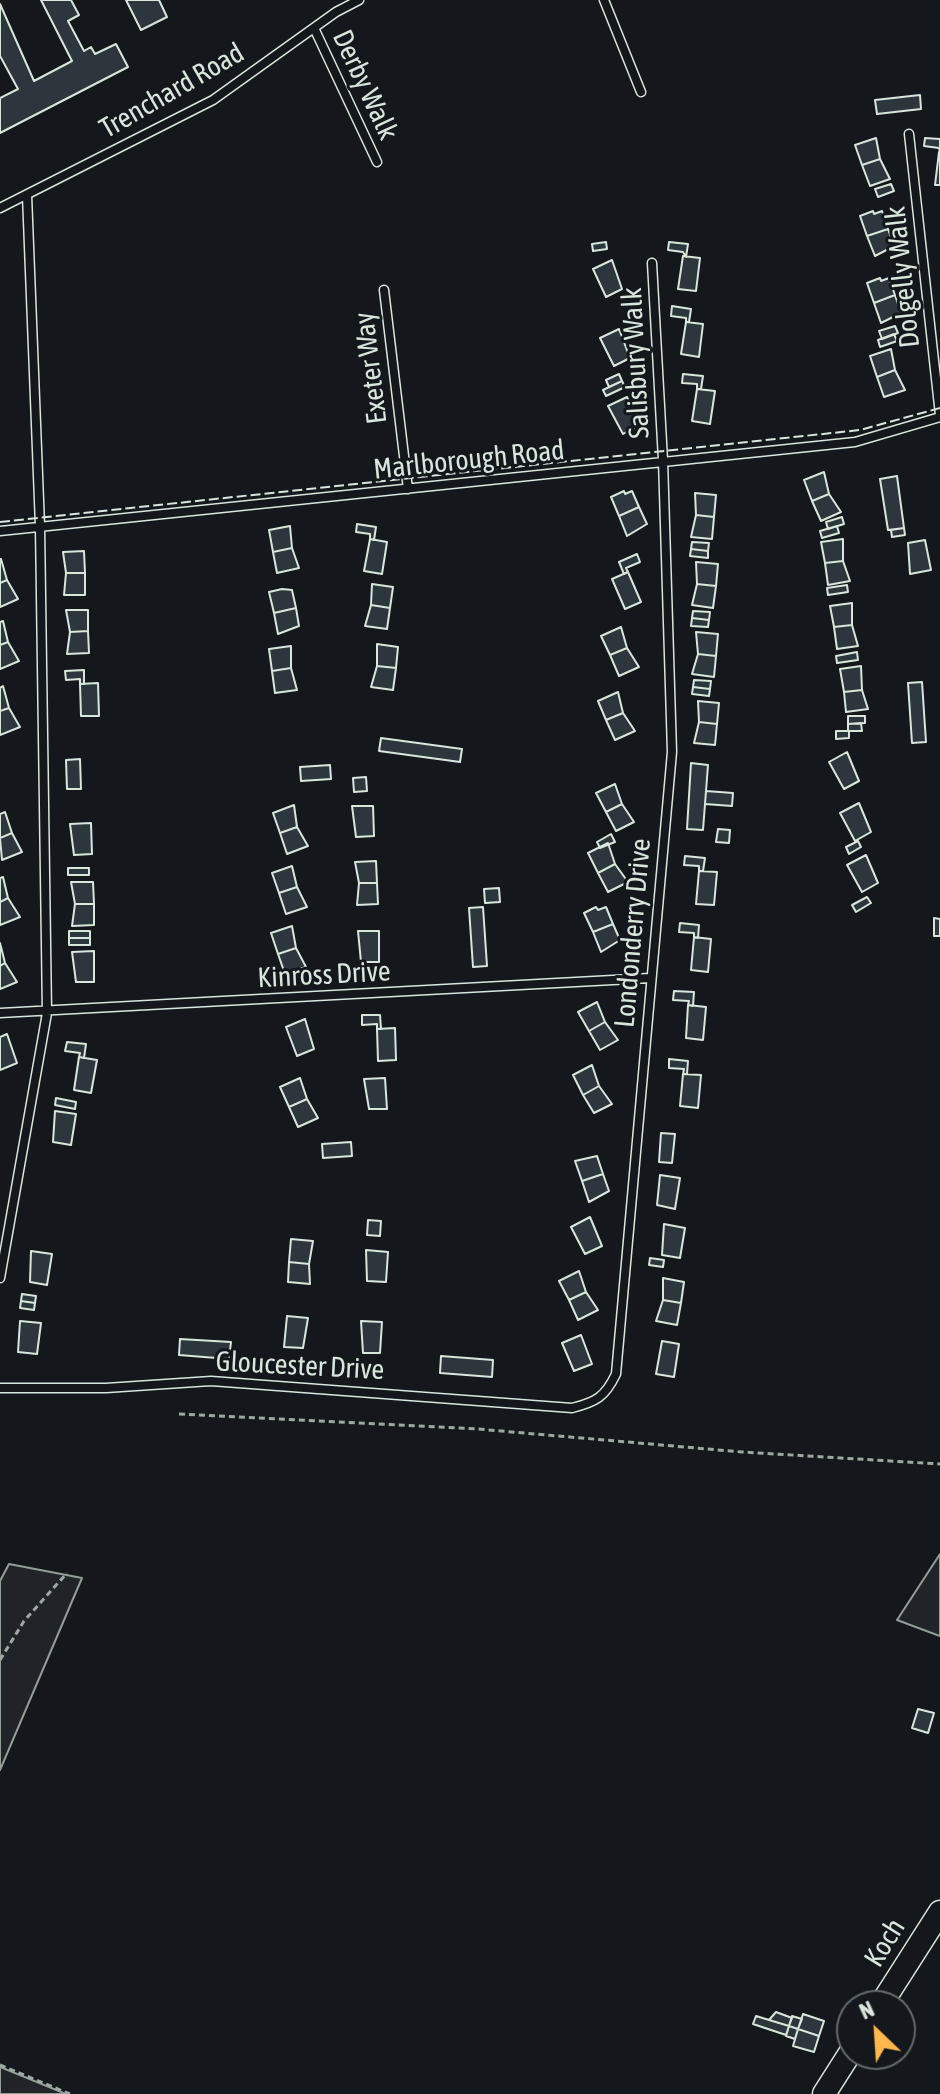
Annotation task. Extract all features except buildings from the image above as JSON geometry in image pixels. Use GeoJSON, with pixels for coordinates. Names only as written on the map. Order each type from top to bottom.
{"type":"FeatureCollection","features":[{"type":"Feature","properties":{"kind":"street","name":"Koch"},"geometry":{"type":"LineString","coordinates":[[890,1990],[940,1912]]}},
{"type":"Feature","properties":{"kind":"street"},"geometry":{"type":"LineString","coordinates":[[824,2094],[839,2070]]}},
{"type":"Feature","properties":{"kind":"lane"},"geometry":{"type":"LineString","coordinates":[[330,0],[336,12]]}},
{"type":"Feature","properties":{"kind":"lane","name":"Trenchard Road"},"geometry":{"type":"LineString","coordinates":[[0,208],[213,100],[336,12],[359,0]]}},
{"type":"Feature","properties":{"kind":"lane"},"geometry":{"type":"LineString","coordinates":[[604,0],[641,92]]}},
{"type":"Feature","properties":{"kind":"lane","name":"Derby Walk"},"geometry":{"type":"LineString","coordinates":[[314,28],[377,162]]}},
{"type":"Feature","properties":{"kind":"lane","name":"Dolgelly Walk"},"geometry":{"type":"LineString","coordinates":[[909,134],[940,416]]}},
{"type":"Feature","properties":{"kind":"lane"},"geometry":{"type":"LineString","coordinates":[[0,1278],[47,1013],[40,526],[27,195]]}},
{"type":"Feature","properties":{"kind":"lane","name":"Salisbury Walk"},"geometry":{"type":"LineString","coordinates":[[652,263],[663,460]]}},
{"type":"Feature","properties":{"kind":"lane","name":"Exeter Way"},"geometry":{"type":"LineString","coordinates":[[384,290],[408,489]]}},
{"type":"Feature","properties":{"kind":"lane","name":"Marlborough Road"},"geometry":{"type":"LineString","coordinates":[[0,531],[855,442],[940,416]]}},
{"type":"Feature","properties":{"kind":"lane","name":"Londonderry Drive"},"geometry":{"type":"LineString","coordinates":[[597,1402],[608,1391],[616,1374],[672,752],[663,460]]}},
{"type":"Feature","properties":{"kind":"lane","name":"Kinross Drive"},"geometry":{"type":"LineString","coordinates":[[0,1013],[47,1013],[650,978]]}},
{"type":"Feature","properties":{"kind":"lane","name":"Gloucester Drive"},"geometry":{"type":"LineString","coordinates":[[0,1388],[106,1388],[211,1381],[572,1408],[597,1402]]}},
{"type":"Feature","properties":{"kind":"path"},"geometry":{"type":"LineString","coordinates":[[179,1414],[478,1429],[742,1452],[940,1464]]}},
{"type":"Feature","properties":{"kind":"path"},"geometry":{"type":"LineString","coordinates":[[0,1660],[24,1621],[67,1573]]}},
{"type":"Feature","properties":{"kind":"path"},"geometry":{"type":"LineString","coordinates":[[0,2065],[70,2094]]}},
{"type":"Feature","properties":{"kind":"shaded area"},"geometry":{"type":"Polygon","coordinates":[[[940,1554],[940,1636],[897,1620],[940,1554]]]}},
{"type":"Feature","properties":{"kind":"shaded area"},"geometry":{"type":"Polygon","coordinates":[[[9,1564],[82,1578],[0,1770],[0,1581],[9,1564]]]}},
{"type":"Feature","properties":{"kind":"shaded area"},"geometry":{"type":"Polygon","coordinates":[[[0,2067],[66,2094],[0,2094],[0,2067]]]}},
{"type":"Feature","properties":{"kind":"fence"},"geometry":{"type":"LineString","coordinates":[[0,522],[860,430],[940,408]]}}]}
